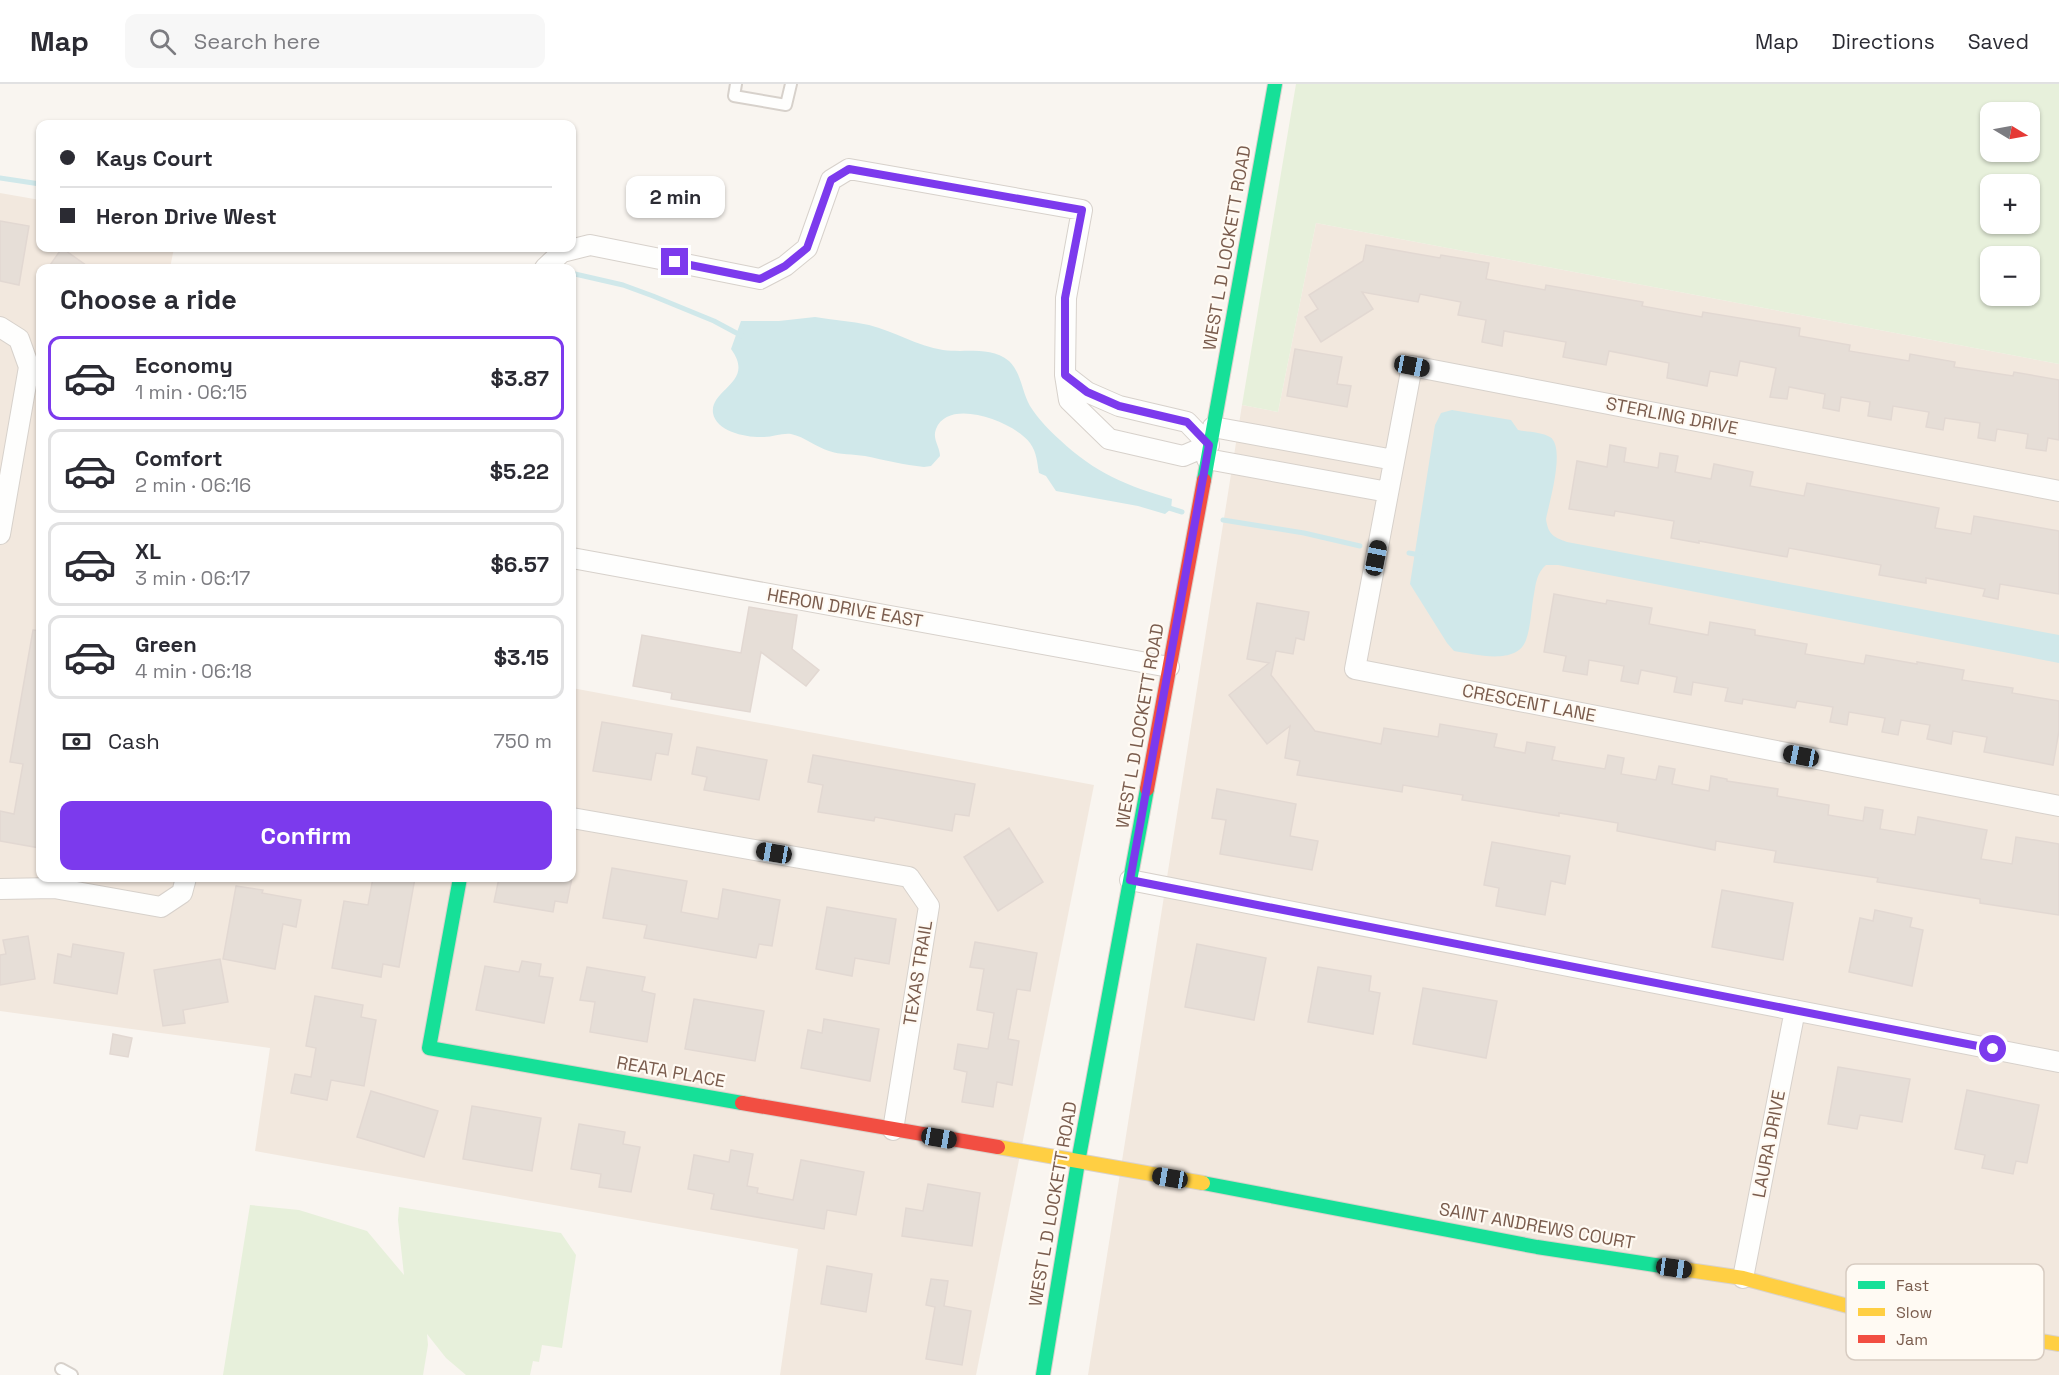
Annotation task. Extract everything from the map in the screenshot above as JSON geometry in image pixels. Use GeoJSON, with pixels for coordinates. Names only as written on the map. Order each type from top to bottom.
{"type":"FeatureCollection","features":[{"type":"Feature","properties":{"kind":"street","name":"WEST L D LOCKETT ROAD"},"geometry":{"type":"LineString","coordinates":[[1042,1375],[1078,1162],[1275,84]]}},
{"type":"Feature","properties":{"kind":"street"},"geometry":{"type":"LineString","coordinates":[[576,248],[590,245],[760,279],[785,266],[807,248],[831,180],[849,169],[1082,210],[1065,298],[1065,375],[1069,400],[1109,439],[1183,456],[1210,444],[1394,460]]}},
{"type":"Feature","properties":{"kind":"street"},"geometry":{"type":"LineString","coordinates":[[549,264],[562,252]]}},
{"type":"Feature","properties":{"kind":"street"},"geometry":{"type":"LineString","coordinates":[[0,327],[19,339],[29,367],[0,534]]}},
{"type":"Feature","properties":{"kind":"street","name":"STERLING DRIVE"},"geometry":{"type":"LineString","coordinates":[[1388,492],[1412,366],[2059,491]]}},
{"type":"Feature","properties":{"kind":"street"},"geometry":{"type":"LineString","coordinates":[[1065,375],[1087,392],[1119,406],[1187,422],[1210,444],[1388,492]]}},
{"type":"Feature","properties":{"kind":"street","name":"CRESCENT LANE"},"geometry":{"type":"LineString","coordinates":[[1388,492],[1355,669],[2059,806]]}},
{"type":"Feature","properties":{"kind":"street","name":"HERON DRIVE EAST"},"geometry":{"type":"LineString","coordinates":[[576,559],[1169,667]]}},
{"type":"Feature","properties":{"kind":"street","name":"TEXAS TRAIL"},"geometry":{"type":"LineString","coordinates":[[576,819],[909,876],[929,906],[893,1130]]}},
{"type":"Feature","properties":{"kind":"street"},"geometry":{"type":"LineString","coordinates":[[1130,880],[2059,1062]]}},
{"type":"Feature","properties":{"kind":"street"},"geometry":{"type":"LineString","coordinates":[[0,889],[54,888],[161,907],[182,893],[185,882]]}},
{"type":"Feature","properties":{"kind":"street","name":"REATA PLACE"},"geometry":{"type":"LineString","coordinates":[[459,882],[429,1048],[1078,1162]]}},
{"type":"Feature","properties":{"kind":"street","name":"LAURA DRIVE"},"geometry":{"type":"LineString","coordinates":[[1743,1278],[1795,1010]]}},
{"type":"Feature","properties":{"kind":"street","name":"SAINT ANDREWS COURT"},"geometry":{"type":"LineString","coordinates":[[1078,1162],[1239,1189],[1537,1247],[1743,1278],[1846,1306]]}},
{"type":"Feature","properties":{"kind":"street","name":"SAINT ANDREWS COURT"},"geometry":{"type":"LineString","coordinates":[[2044,1341],[2059,1344]]}},
{"type":"Feature","properties":{"kind":"lane"},"geometry":{"type":"LineString","coordinates":[[736,84],[734,96],[786,105],[791,84]]}},
{"type":"Feature","properties":{"kind":"lane"},"geometry":{"type":"LineString","coordinates":[[61,1369],[72,1375]]}},
{"type":"Feature","properties":{"kind":"shaded area"},"geometry":{"type":"Polygon","coordinates":[[[0,193],[36,199],[36,252],[173,252],[171,264],[36,264],[36,882],[576,882],[576,689],[1094,785],[976,1375],[780,1375],[798,1249],[255,1151],[270,1048],[0,1011],[0,193]]]}},
{"type":"Feature","properties":{"kind":"shaded area"},"geometry":{"type":"Polygon","coordinates":[[[1316,223],[2059,364],[2059,1375],[1088,1375],[1242,405],[1278,412],[1316,223]]]}},
{"type":"Feature","properties":{"kind":"green space"},"geometry":{"type":"Polygon","coordinates":[[[1296,84],[2059,84],[2059,364],[1316,223],[1278,412],[1242,405],[1296,84]]]}},
{"type":"Feature","properties":{"kind":"green space"},"geometry":{"type":"Polygon","coordinates":[[[250,1205],[299,1210],[367,1231],[404,1275],[398,1220],[399,1207],[561,1233],[576,1255],[562,1348],[542,1345],[539,1362],[533,1361],[530,1375],[466,1375],[446,1358],[427,1334],[428,1345],[423,1375],[223,1375],[250,1205]]]}},
{"type":"Feature","properties":{"kind":"water"},"geometry":{"type":"Polygon","coordinates":[[[815,317],[869,325],[933,348],[986,352],[1002,356],[1016,371],[1033,411],[1060,440],[1086,461],[1112,477],[1172,499],[1171,509],[1165,514],[1138,506],[1056,491],[1046,476],[1039,473],[1034,450],[1030,443],[1011,428],[983,416],[954,414],[943,419],[935,433],[940,456],[931,466],[924,467],[833,452],[791,434],[757,437],[734,432],[720,425],[713,413],[714,404],[736,378],[737,360],[731,349],[741,321],[779,321],[815,317]]]}},
{"type":"Feature","properties":{"kind":"water"},"geometry":{"type":"Polygon","coordinates":[[[1452,410],[1511,420],[1518,430],[1550,437],[1555,443],[1557,463],[1546,519],[1550,532],[1562,540],[2059,635],[2059,663],[1558,565],[1546,565],[1539,575],[1535,586],[1528,635],[1521,648],[1505,656],[1483,656],[1454,651],[1410,584],[1435,425],[1441,413],[1452,410]]]}},
{"type":"Feature","properties":{"kind":"building"},"geometry":{"type":"Polygon","coordinates":[[[0,221],[29,226],[19,285],[0,281],[0,221]]]}},
{"type":"Feature","properties":{"kind":"building"},"geometry":{"type":"Polygon","coordinates":[[[1366,245],[1440,258],[1441,255],[1489,263],[1486,279],[1545,290],[1546,285],[1643,302],[1642,306],[1702,317],[1703,312],[1800,328],[1799,336],[1850,345],[1849,351],[1909,361],[1910,354],[1955,362],[1954,367],[2013,376],[2014,372],[2059,380],[2059,440],[2048,438],[2046,451],[2026,448],[2028,434],[1997,429],[1995,441],[1978,438],[1980,423],[1945,418],[1943,430],[1926,427],[1929,412],[1893,406],[1891,420],[1868,416],[1870,402],[1841,397],[1839,411],[1823,408],[1825,394],[1789,387],[1787,399],[1770,397],[1776,368],[1740,361],[1737,376],[1710,371],[1707,386],[1667,378],[1669,363],[1640,357],[1609,351],[1606,365],[1563,357],[1566,342],[1504,331],[1502,346],[1482,342],[1486,320],[1458,315],[1461,302],[1420,294],[1418,302],[1362,292],[1373,309],[1321,342],[1305,317],[1318,309],[1309,295],[1363,261],[1366,245]]]}},
{"type":"Feature","properties":{"kind":"building"},"geometry":{"type":"Polygon","coordinates":[[[59,252],[68,252],[84,264],[51,264],[59,252]]]}},
{"type":"Feature","properties":{"kind":"building"},"geometry":{"type":"Polygon","coordinates":[[[1295,349],[1342,357],[1337,384],[1351,386],[1347,407],[1287,396],[1295,349]]]}},
{"type":"Feature","properties":{"kind":"building"},"geometry":{"type":"Polygon","coordinates":[[[1610,445],[1626,448],[1624,462],[1658,468],[1660,453],[1678,456],[1675,472],[1711,479],[1714,464],[1753,472],[1750,486],[1804,496],[1807,483],[1939,508],[1935,528],[1971,534],[1974,516],[2059,531],[2059,594],[2000,584],[1998,599],[1983,596],[1985,589],[1926,578],[1926,583],[1879,575],[1881,565],[1789,548],[1787,557],[1671,538],[1674,521],[1615,511],[1614,516],[1569,509],[1577,461],[1607,467],[1610,445]]]}},
{"type":"Feature","properties":{"kind":"building"},"geometry":{"type":"Polygon","coordinates":[[[1554,594],[1606,604],[1607,600],[1652,608],[1649,624],[1708,635],[1710,622],[1755,630],[1755,635],[1807,644],[1805,654],[1864,664],[1866,655],[1964,670],[1962,680],[2013,688],[2012,693],[2059,701],[2059,731],[2053,765],[1984,752],[1987,737],[1953,731],[1951,744],[1927,739],[1930,725],[1901,720],[1898,735],[1882,732],[1885,718],[1849,712],[1847,725],[1830,722],[1833,707],[1797,701],[1795,708],[1743,699],[1742,704],[1725,701],[1728,688],[1693,682],[1691,695],[1674,692],[1677,677],[1641,670],[1638,684],[1621,681],[1624,666],[1589,660],[1587,675],[1563,671],[1566,656],[1544,652],[1554,594]]]}},
{"type":"Feature","properties":{"kind":"building"},"geometry":{"type":"Polygon","coordinates":[[[1257,603],[1309,612],[1304,640],[1296,638],[1293,654],[1276,651],[1271,675],[1315,731],[1381,744],[1384,728],[1438,737],[1440,724],[1497,734],[1494,747],[1525,753],[1527,742],[1555,747],[1552,760],[1605,769],[1608,755],[1624,758],[1621,774],[1656,780],[1659,766],[1675,769],[1672,784],[1709,791],[1711,776],[1727,779],[1727,781],[1778,789],[1777,796],[1829,805],[1828,815],[1863,821],[1865,807],[1883,810],[1880,829],[1915,835],[1918,817],[1987,830],[1981,859],[2012,864],[2016,837],[2059,844],[2059,915],[1980,903],[1980,899],[1877,882],[1878,878],[1774,862],[1776,851],[1716,841],[1715,850],[1617,831],[1618,823],[1462,800],[1463,795],[1403,785],[1402,792],[1297,775],[1300,761],[1285,758],[1290,726],[1267,744],[1229,695],[1269,663],[1247,659],[1257,603]]]}},
{"type":"Feature","properties":{"kind":"building"},"geometry":{"type":"Polygon","coordinates":[[[749,607],[797,615],[792,649],[819,670],[806,686],[761,652],[750,712],[671,699],[672,693],[633,686],[642,635],[741,653],[749,607]]]}},
{"type":"Feature","properties":{"kind":"building"},"geometry":{"type":"Polygon","coordinates":[[[33,630],[36,630],[36,847],[0,841],[0,811],[14,814],[23,764],[10,762],[33,630]]]}},
{"type":"Feature","properties":{"kind":"building"},"geometry":{"type":"Polygon","coordinates":[[[602,722],[672,734],[668,755],[656,753],[651,780],[593,771],[602,722]]]}},
{"type":"Feature","properties":{"kind":"building"},"geometry":{"type":"Polygon","coordinates":[[[697,747],[767,760],[759,800],[704,790],[707,777],[692,774],[697,747]]]}},
{"type":"Feature","properties":{"kind":"building"},"geometry":{"type":"Polygon","coordinates":[[[813,755],[975,784],[969,816],[955,814],[952,831],[875,817],[874,821],[818,812],[823,785],[808,782],[813,755]]]}},
{"type":"Feature","properties":{"kind":"building"},"geometry":{"type":"Polygon","coordinates":[[[1217,789],[1296,804],[1290,836],[1318,841],[1312,870],[1220,854],[1226,820],[1212,818],[1217,789]]]}},
{"type":"Feature","properties":{"kind":"building"},"geometry":{"type":"Polygon","coordinates":[[[1009,828],[1043,882],[998,911],[964,857],[1009,828]]]}},
{"type":"Feature","properties":{"kind":"building"},"geometry":{"type":"Polygon","coordinates":[[[1492,842],[1570,856],[1565,884],[1551,881],[1545,915],[1496,906],[1499,888],[1484,885],[1492,842]]]}},
{"type":"Feature","properties":{"kind":"building"},"geometry":{"type":"Polygon","coordinates":[[[612,868],[687,881],[681,912],[718,919],[723,889],[780,900],[772,946],[759,944],[756,958],[644,938],[647,925],[603,918],[612,868]]]}},
{"type":"Feature","properties":{"kind":"building"},"geometry":{"type":"Polygon","coordinates":[[[372,882],[414,882],[399,967],[383,964],[381,977],[332,968],[344,901],[368,905],[372,882]]]}},
{"type":"Feature","properties":{"kind":"building"},"geometry":{"type":"Polygon","coordinates":[[[498,882],[571,882],[567,903],[555,901],[553,912],[494,902],[498,882]]]}},
{"type":"Feature","properties":{"kind":"building"},"geometry":{"type":"Polygon","coordinates":[[[236,886],[301,900],[296,927],[283,924],[275,969],[223,959],[236,886]]]}},
{"type":"Feature","properties":{"kind":"building"},"geometry":{"type":"Polygon","coordinates":[[[1722,890],[1793,903],[1783,960],[1712,947],[1722,890]]]}},
{"type":"Feature","properties":{"kind":"building"},"geometry":{"type":"Polygon","coordinates":[[[827,907],[896,919],[889,964],[855,958],[852,976],[816,969],[827,907]]]}},
{"type":"Feature","properties":{"kind":"building"},"geometry":{"type":"Polygon","coordinates":[[[1875,910],[1912,918],[1910,927],[1923,930],[1912,986],[1849,972],[1860,918],[1873,921],[1875,910]]]}},
{"type":"Feature","properties":{"kind":"building"},"geometry":{"type":"Polygon","coordinates":[[[28,936],[35,979],[0,985],[0,955],[6,954],[3,940],[28,936]]]}},
{"type":"Feature","properties":{"kind":"building"},"geometry":{"type":"Polygon","coordinates":[[[975,942],[1037,953],[1030,991],[1017,989],[1008,1039],[1019,1041],[1012,1085],[997,1082],[993,1107],[962,1102],[967,1072],[954,1069],[958,1044],[988,1049],[994,1013],[977,1010],[984,969],[970,967],[975,942]]]}},
{"type":"Feature","properties":{"kind":"building"},"geometry":{"type":"Polygon","coordinates":[[[73,944],[124,953],[117,994],[54,983],[58,954],[71,957],[73,944]]]}},
{"type":"Feature","properties":{"kind":"building"},"geometry":{"type":"Polygon","coordinates":[[[1197,944],[1266,958],[1254,1020],[1185,1007],[1197,944]]]}},
{"type":"Feature","properties":{"kind":"building"},"geometry":{"type":"Polygon","coordinates":[[[220,959],[228,1002],[183,1010],[185,1023],[163,1026],[154,970],[220,959]]]}},
{"type":"Feature","properties":{"kind":"building"},"geometry":{"type":"Polygon","coordinates":[[[522,961],[541,964],[539,976],[553,978],[544,1023],[476,1010],[485,966],[519,972],[522,961]]]}},
{"type":"Feature","properties":{"kind":"building"},"geometry":{"type":"Polygon","coordinates":[[[587,967],[645,977],[642,991],[655,994],[647,1042],[590,1032],[595,1002],[580,1000],[587,967]]]}},
{"type":"Feature","properties":{"kind":"building"},"geometry":{"type":"Polygon","coordinates":[[[1318,967],[1371,976],[1369,991],[1380,993],[1373,1034],[1308,1022],[1318,967]]]}},
{"type":"Feature","properties":{"kind":"building"},"geometry":{"type":"Polygon","coordinates":[[[1423,988],[1497,1001],[1486,1058],[1413,1044],[1423,988]]]}},
{"type":"Feature","properties":{"kind":"building"},"geometry":{"type":"Polygon","coordinates":[[[315,996],[363,1005],[361,1017],[376,1020],[364,1086],[331,1080],[327,1100],[291,1093],[295,1074],[311,1077],[316,1048],[306,1046],[315,996]]]}},
{"type":"Feature","properties":{"kind":"building"},"geometry":{"type":"Polygon","coordinates":[[[694,999],[764,1011],[755,1061],[685,1049],[694,999]]]}},
{"type":"Feature","properties":{"kind":"building"},"geometry":{"type":"Polygon","coordinates":[[[824,1019],[879,1029],[870,1081],[801,1068],[808,1030],[822,1033],[824,1019]]]}},
{"type":"Feature","properties":{"kind":"building"},"geometry":{"type":"Polygon","coordinates":[[[113,1034],[132,1038],[128,1057],[110,1054],[113,1034]]]}},
{"type":"Feature","properties":{"kind":"building"},"geometry":{"type":"Polygon","coordinates":[[[1838,1067],[1910,1079],[1902,1122],[1860,1115],[1857,1129],[1828,1124],[1838,1067]]]}},
{"type":"Feature","properties":{"kind":"building"},"geometry":{"type":"Polygon","coordinates":[[[1967,1090],[2039,1105],[2027,1163],[2016,1161],[2013,1174],[1982,1168],[1985,1155],[1955,1149],[1967,1090]]]}},
{"type":"Feature","properties":{"kind":"building"},"geometry":{"type":"Polygon","coordinates":[[[371,1091],[438,1111],[424,1157],[357,1137],[371,1091]]]}},
{"type":"Feature","properties":{"kind":"building"},"geometry":{"type":"Polygon","coordinates":[[[472,1106],[541,1118],[532,1171],[463,1159],[472,1106]]]}},
{"type":"Feature","properties":{"kind":"building"},"geometry":{"type":"Polygon","coordinates":[[[579,1124],[625,1132],[623,1144],[640,1147],[631,1192],[599,1187],[601,1174],[571,1169],[579,1124]]]}},
{"type":"Feature","properties":{"kind":"building"},"geometry":{"type":"Polygon","coordinates":[[[731,1150],[753,1154],[747,1186],[758,1188],[757,1193],[793,1200],[801,1160],[864,1172],[856,1215],[827,1210],[824,1229],[711,1209],[714,1194],[688,1189],[694,1155],[729,1162],[731,1150]]]}},
{"type":"Feature","properties":{"kind":"building"},"geometry":{"type":"Polygon","coordinates":[[[928,1184],[980,1193],[972,1246],[902,1236],[906,1208],[923,1211],[928,1184]]]}},
{"type":"Feature","properties":{"kind":"building"},"geometry":{"type":"Polygon","coordinates":[[[827,1266],[872,1274],[866,1312],[821,1304],[827,1266]]]}},
{"type":"Feature","properties":{"kind":"building"},"geometry":{"type":"Polygon","coordinates":[[[931,1279],[948,1281],[944,1306],[971,1311],[962,1365],[926,1359],[935,1307],[926,1305],[931,1279]]]}},
{"type":"Feature","properties":{"kind":"waterway"},"geometry":{"type":"LineString","coordinates":[[0,178],[36,183]]}},
{"type":"Feature","properties":{"kind":"waterway"},"geometry":{"type":"LineString","coordinates":[[576,274],[623,285],[653,296],[714,321],[742,336]]}},
{"type":"Feature","properties":{"kind":"waterway"},"geometry":{"type":"LineString","coordinates":[[1166,507],[1182,512]]}},
{"type":"Feature","properties":{"kind":"waterway"},"geometry":{"type":"LineString","coordinates":[[1223,520],[1304,533],[1360,546]]}},
{"type":"Feature","properties":{"kind":"waterway"},"geometry":{"type":"LineString","coordinates":[[1409,553],[1420,555]]}},
{"type":"Feature","properties":{"kind":"traffic: fast"},"geometry":{"type":"LineString","coordinates":[[1204,480],[1275,84]]}},
{"type":"Feature","properties":{"kind":"traffic: fast"},"geometry":{"type":"LineString","coordinates":[[1043,1375],[1078,1162],[1147,789]]}},
{"type":"Feature","properties":{"kind":"traffic: fast"},"geometry":{"type":"LineString","coordinates":[[459,882],[429,1048],[742,1103]]}},
{"type":"Feature","properties":{"kind":"traffic: fast"},"geometry":{"type":"LineString","coordinates":[[1203,1183],[1537,1247],[1668,1267]]}},
{"type":"Feature","properties":{"kind":"traffic: slow"},"geometry":{"type":"LineString","coordinates":[[998,1147],[1203,1183]]}},
{"type":"Feature","properties":{"kind":"traffic: slow"},"geometry":{"type":"LineString","coordinates":[[1668,1267],[1743,1278],[1846,1306]]}},
{"type":"Feature","properties":{"kind":"traffic: slow"},"geometry":{"type":"LineString","coordinates":[[2044,1341],[2059,1344]]}},
{"type":"Feature","properties":{"kind":"traffic: jam"},"geometry":{"type":"LineString","coordinates":[[1147,789],[1204,480]]}},
{"type":"Feature","properties":{"kind":"traffic: jam"},"geometry":{"type":"LineString","coordinates":[[742,1103],[998,1147]]}},
{"type":"Feature","properties":{"kind":"route"},"geometry":{"type":"LineString","coordinates":[[675,262],[760,279],[785,266],[807,248],[831,180],[849,169],[1082,210],[1065,298],[1065,375],[1087,392],[1119,406],[1187,422],[1209,445],[1130,880],[1993,1049]]}}]}
